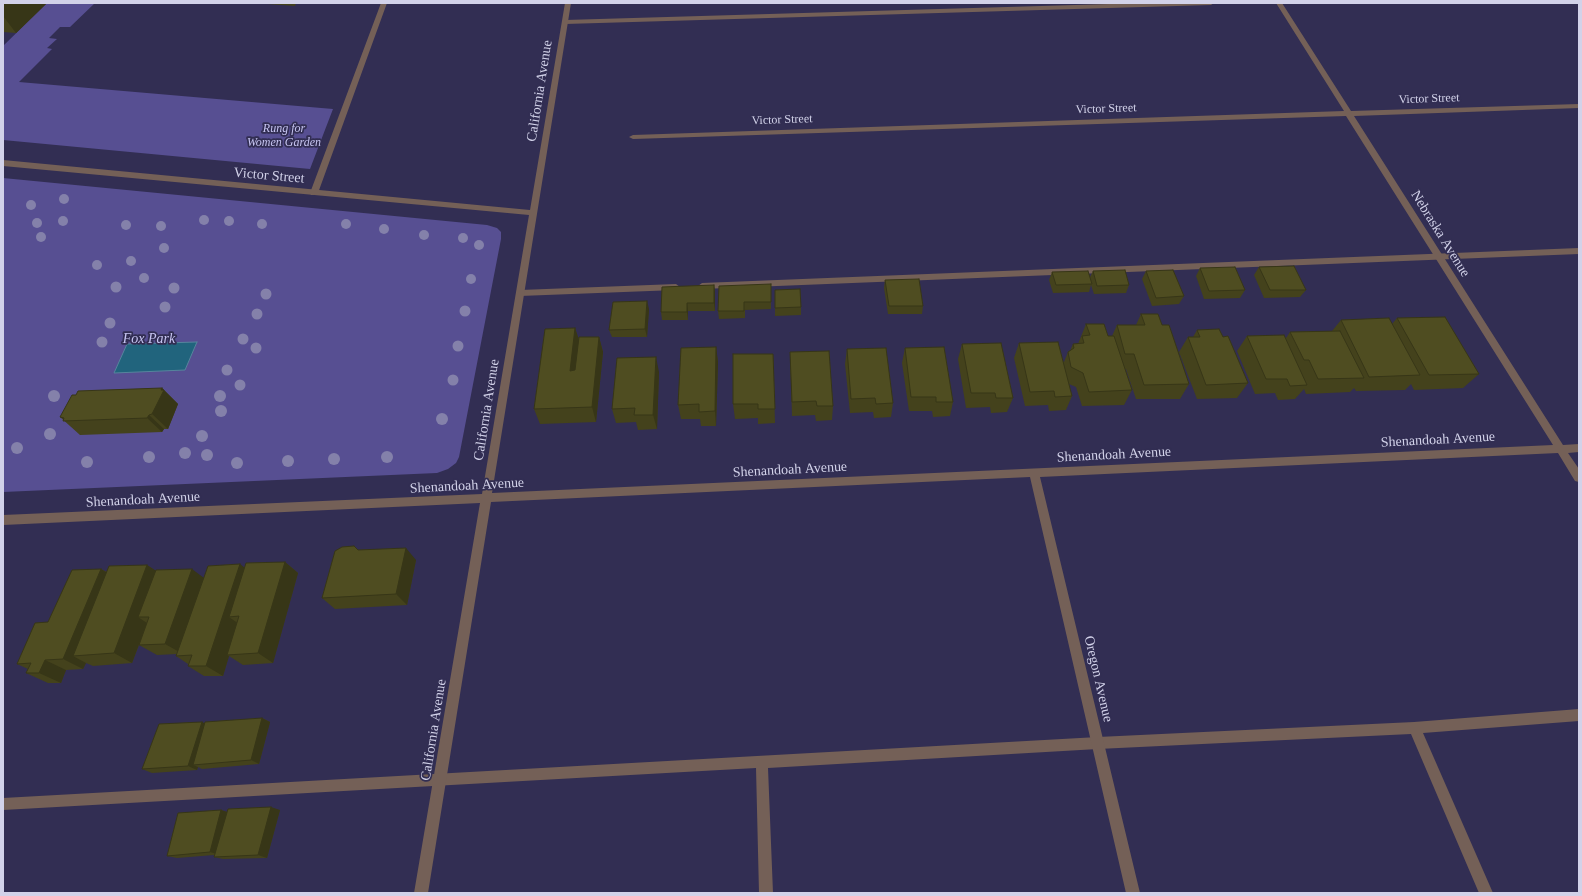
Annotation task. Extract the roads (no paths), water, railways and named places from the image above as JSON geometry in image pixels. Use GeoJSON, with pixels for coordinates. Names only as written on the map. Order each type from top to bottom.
{"type":"FeatureCollection","features":[{"type":"Feature","properties":{"kind":"street"},"geometry":{"type":"LineString","coordinates":[[314,193],[384,3]]}},
{"type":"Feature","properties":{"kind":"street","name":"California Avenue"},"geometry":{"type":"LineString","coordinates":[[421,893],[568,3]]}},
{"type":"Feature","properties":{"kind":"street"},"geometry":{"type":"LineString","coordinates":[[565,22],[1211,3]]}},
{"type":"Feature","properties":{"kind":"street","name":"Nebraska Avenue"},"geometry":{"type":"LineString","coordinates":[[1278,3],[1579,478]]}},
{"type":"Feature","properties":{"kind":"street","name":"Victor Street"},"geometry":{"type":"LineString","coordinates":[[633,137],[1579,106]]}},
{"type":"Feature","properties":{"kind":"street","name":"Victor Street"},"geometry":{"type":"LineString","coordinates":[[3,163],[534,213]]}},
{"type":"Feature","properties":{"kind":"street"},"geometry":{"type":"LineString","coordinates":[[520,293],[1579,251]]}},
{"type":"Feature","properties":{"kind":"street","name":"Shenandoah Avenue"},"geometry":{"type":"LineString","coordinates":[[3,520],[1579,448]]}},
{"type":"Feature","properties":{"kind":"street","name":"Oregon Avenue"},"geometry":{"type":"LineString","coordinates":[[1034,472],[1133,893]]}},
{"type":"Feature","properties":{"kind":"street"},"geometry":{"type":"LineString","coordinates":[[3,804],[440,781],[1098,743],[1414,728],[1579,715]]}},
{"type":"Feature","properties":{"kind":"street"},"geometry":{"type":"LineString","coordinates":[[1414,728],[1486,893]]}},
{"type":"Feature","properties":{"kind":"street"},"geometry":{"type":"LineString","coordinates":[[762,763],[766,893]]}},
{"type":"Feature","properties":{"kind":"water"},"geometry":{"type":"Polygon","coordinates":[[[197,342],[185,370],[114,373],[127,344],[197,342]]]}},
{"type":"Feature","properties":{"kind":"park label","name":"Rung for Women Garden"},"geometry":{"type":"Point","coordinates":[284,136]}},
{"type":"Feature","properties":{"kind":"park label","name":"Fox Park"},"geometry":{"type":"Point","coordinates":[149,339]}}]}
